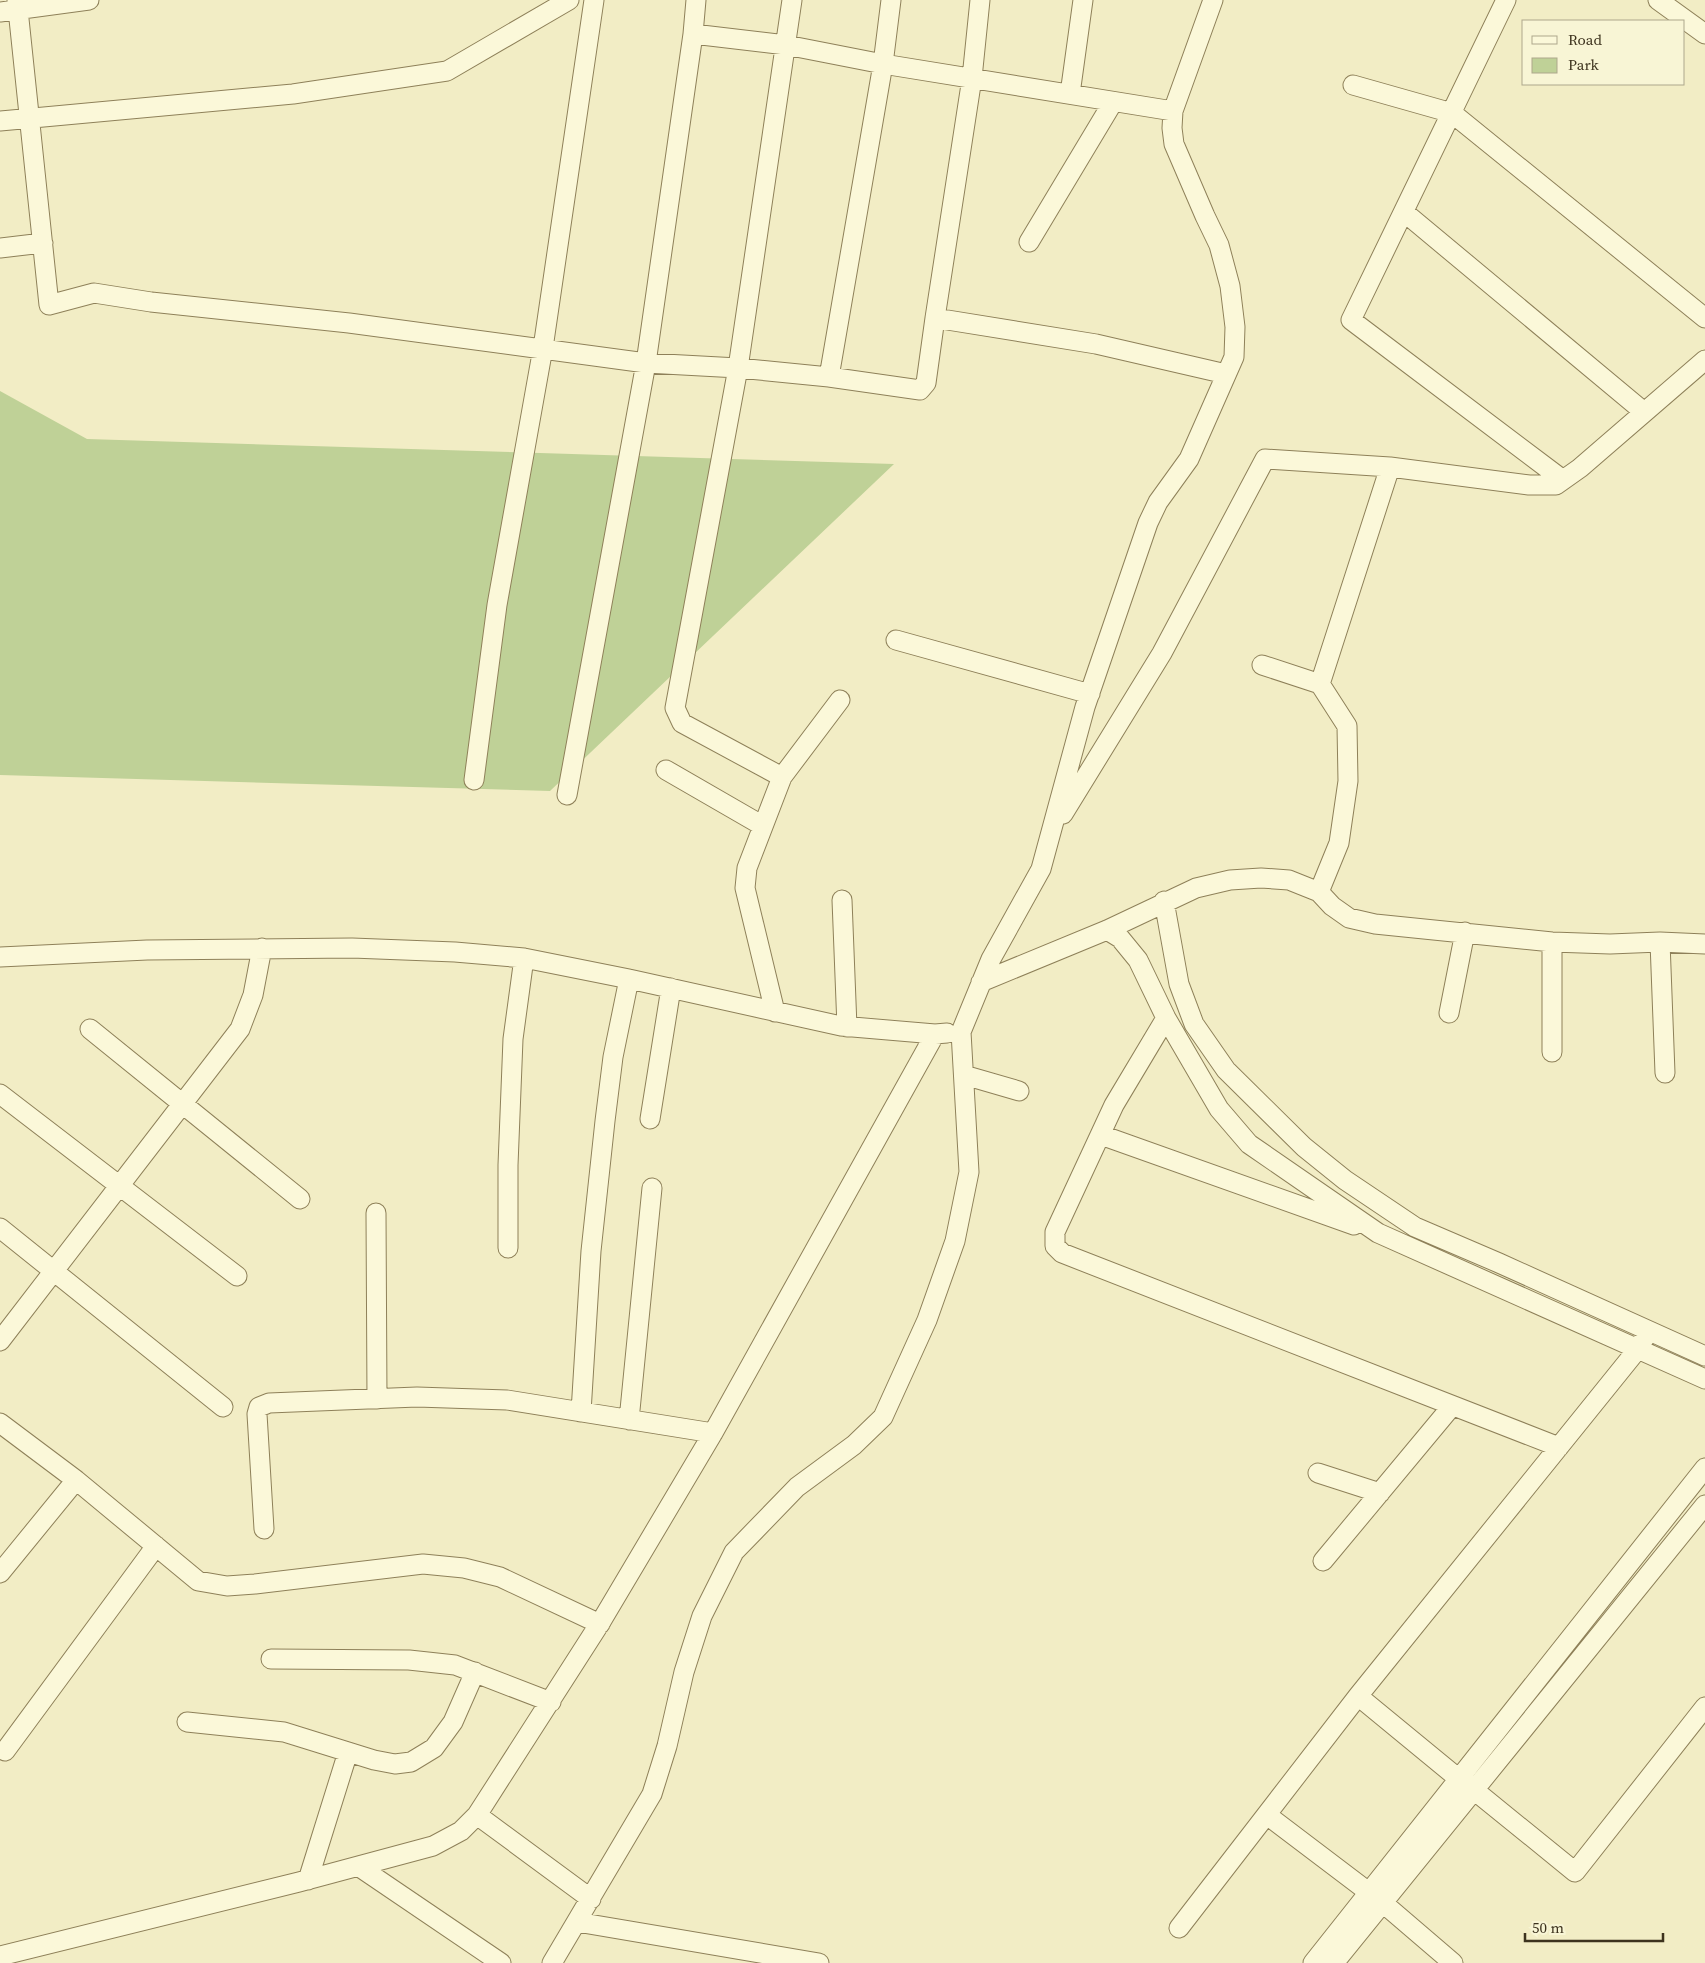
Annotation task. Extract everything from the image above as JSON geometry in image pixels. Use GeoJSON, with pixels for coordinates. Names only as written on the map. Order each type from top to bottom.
{"type":"FeatureCollection","features":[{"type":"Feature","properties":{"kind":"street"},"geometry":{"type":"LineString","coordinates":[[89,0],[12,7],[30,118],[49,305],[94,293],[151,302],[333,321],[646,362],[738,368],[829,377],[920,390],[926,383],[972,78],[980,0]]}},
{"type":"Feature","properties":{"kind":"street"},"geometry":{"type":"LineString","coordinates":[[0,121],[293,94],[447,71],[569,0]]}},
{"type":"Feature","properties":{"kind":"street"},"geometry":{"type":"LineString","coordinates":[[474,780],[497,605],[543,348],[594,0]]}},
{"type":"Feature","properties":{"kind":"street"},"geometry":{"type":"LineString","coordinates":[[567,795],[646,362],[693,34],[696,0]]}},
{"type":"Feature","properties":{"kind":"street"},"geometry":{"type":"LineString","coordinates":[[782,777],[682,723],[675,708],[738,368],[792,0]]}},
{"type":"Feature","properties":{"kind":"street"},"geometry":{"type":"LineString","coordinates":[[829,377],[883,64],[891,0]]}},
{"type":"Feature","properties":{"kind":"street"},"geometry":{"type":"LineString","coordinates":[[1070,94],[1083,0]]}},
{"type":"Feature","properties":{"kind":"street"},"geometry":{"type":"LineString","coordinates":[[552,1963],[652,1794],[667,1746],[684,1672],[702,1616],[734,1552],[796,1487],[854,1445],[883,1417],[928,1320],[955,1242],[970,1172],[961,1032],[991,959],[1041,870],[1090,694],[1148,523],[1158,502],[1189,459],[1234,357],[1235,327],[1230,286],[1219,245],[1174,144],[1172,128],[1173,111],[1214,0]]}},
{"type":"Feature","properties":{"kind":"street"},"geometry":{"type":"LineString","coordinates":[[1506,0],[1351,320],[1563,480]]}},
{"type":"Feature","properties":{"kind":"street"},"geometry":{"type":"LineString","coordinates":[[1658,0],[1705,34]]}},
{"type":"Feature","properties":{"kind":"street"},"geometry":{"type":"LineString","coordinates":[[693,34],[786,45],[883,64],[1173,111]]}},
{"type":"Feature","properties":{"kind":"street"},"geometry":{"type":"LineString","coordinates":[[1353,85],[1452,113],[1705,318]]}},
{"type":"Feature","properties":{"kind":"street"},"geometry":{"type":"LineString","coordinates":[[1029,242],[1113,102]]}},
{"type":"Feature","properties":{"kind":"street"},"geometry":{"type":"LineString","coordinates":[[1404,212],[1644,412]]}},
{"type":"Feature","properties":{"kind":"street"},"geometry":{"type":"LineString","coordinates":[[0,248],[43,243]]}},
{"type":"Feature","properties":{"kind":"street"},"geometry":{"type":"LineString","coordinates":[[935,318],[1096,344],[1226,374]]}},
{"type":"Feature","properties":{"kind":"street"},"geometry":{"type":"LineString","coordinates":[[1052,832],[1162,653],[1265,458],[1390,467],[1529,485],[1556,485],[1580,468],[1705,360]]}},
{"type":"Feature","properties":{"kind":"street"},"geometry":{"type":"LineString","coordinates":[[1320,684],[1390,467]]}},
{"type":"Feature","properties":{"kind":"street"},"geometry":{"type":"LineString","coordinates":[[896,640],[1090,694]]}},
{"type":"Feature","properties":{"kind":"street"},"geometry":{"type":"LineString","coordinates":[[1262,665],[1320,684],[1347,726],[1348,781],[1339,843],[1319,892]]}},
{"type":"Feature","properties":{"kind":"street"},"geometry":{"type":"LineString","coordinates":[[775,1012],[745,888],[747,868],[782,777],[840,700]]}},
{"type":"Feature","properties":{"kind":"street"},"geometry":{"type":"LineString","coordinates":[[666,770],[764,826]]}},
{"type":"Feature","properties":{"kind":"street"},"geometry":{"type":"LineString","coordinates":[[981,982],[1107,930],[1196,888],[1230,880],[1262,878],[1289,880],[1319,892],[1332,906],[1349,918],[1375,924],[1552,942],[1705,944]]}},
{"type":"Feature","properties":{"kind":"street"},"geometry":{"type":"LineString","coordinates":[[842,900],[847,1027]]}},
{"type":"Feature","properties":{"kind":"street"},"geometry":{"type":"LineString","coordinates":[[1164,902],[1179,984],[1194,1024],[1226,1070],[1304,1147],[1345,1180],[1415,1227],[1500,1263],[1705,1356]]}},
{"type":"Feature","properties":{"kind":"street"},"geometry":{"type":"LineString","coordinates":[[1107,930],[1120,938],[1138,960],[1166,1018],[1219,1109],[1249,1144],[1378,1233]]}},
{"type":"Feature","properties":{"kind":"street"},"geometry":{"type":"LineString","coordinates":[[1449,1013],[1465,932]]}},
{"type":"Feature","properties":{"kind":"street"},"geometry":{"type":"LineString","coordinates":[[1552,942],[1552,1052]]}},
{"type":"Feature","properties":{"kind":"street"},"geometry":{"type":"LineString","coordinates":[[1660,942],[1665,1074]]}},
{"type":"Feature","properties":{"kind":"street"},"geometry":{"type":"LineString","coordinates":[[0,957],[148,950],[262,948],[352,948],[455,952],[524,958],[847,1027],[935,1034],[961,1032]]}},
{"type":"Feature","properties":{"kind":"street"},"geometry":{"type":"LineString","coordinates":[[0,1341],[240,1030],[253,995],[262,948]]}},
{"type":"Feature","properties":{"kind":"street"},"geometry":{"type":"LineString","coordinates":[[508,1248],[508,1164],[514,1039],[524,958]]}},
{"type":"Feature","properties":{"kind":"street"},"geometry":{"type":"LineString","coordinates":[[581,1412],[591,1251],[605,1121],[613,1057],[629,979]]}},
{"type":"Feature","properties":{"kind":"street"},"geometry":{"type":"LineString","coordinates":[[650,1119],[671,988]]}},
{"type":"Feature","properties":{"kind":"street"},"geometry":{"type":"LineString","coordinates":[[1166,1018],[1114,1105],[1055,1232],[1055,1246],[1062,1253],[1559,1447]]}},
{"type":"Feature","properties":{"kind":"street"},"geometry":{"type":"LineString","coordinates":[[90,1029],[300,1199]]}},
{"type":"Feature","properties":{"kind":"street"},"geometry":{"type":"LineString","coordinates":[[0,1956],[308,1880],[433,1846],[461,1831],[477,1815],[600,1624],[712,1433],[935,1034]]}},
{"type":"Feature","properties":{"kind":"street"},"geometry":{"type":"LineString","coordinates":[[964,1075],[1019,1091]]}},
{"type":"Feature","properties":{"kind":"street"},"geometry":{"type":"LineString","coordinates":[[0,1094],[237,1276]]}},
{"type":"Feature","properties":{"kind":"street"},"geometry":{"type":"LineString","coordinates":[[1100,1134],[1378,1233],[1705,1379]]}},
{"type":"Feature","properties":{"kind":"street"},"geometry":{"type":"LineString","coordinates":[[629,1420],[652,1188]]}},
{"type":"Feature","properties":{"kind":"street"},"geometry":{"type":"LineString","coordinates":[[376,1213],[377,1399]]}},
{"type":"Feature","properties":{"kind":"street"},"geometry":{"type":"LineString","coordinates":[[0,1228],[223,1407]]}},
{"type":"Feature","properties":{"kind":"street"},"geometry":{"type":"LineString","coordinates":[[1179,1928],[1358,1696],[1637,1350],[1649,1331]]}},
{"type":"Feature","properties":{"kind":"street"},"geometry":{"type":"LineString","coordinates":[[264,1529],[257,1414],[259,1407],[269,1403],[417,1397],[507,1400],[712,1433]]}},
{"type":"Feature","properties":{"kind":"street"},"geometry":{"type":"LineString","coordinates":[[1324,1561],[1452,1406]]}},
{"type":"Feature","properties":{"kind":"street"},"geometry":{"type":"LineString","coordinates":[[0,1423],[76,1480],[198,1581],[226,1586],[423,1564],[464,1568],[500,1577],[600,1624]]}},
{"type":"Feature","properties":{"kind":"street"},"geometry":{"type":"LineString","coordinates":[[1334,1963],[1376,1898],[1459,1779],[1705,1468]]}},
{"type":"Feature","properties":{"kind":"street"},"geometry":{"type":"LineString","coordinates":[[1318,1473],[1380,1493]]}},
{"type":"Feature","properties":{"kind":"street"},"geometry":{"type":"LineString","coordinates":[[0,1573],[76,1480]]}},
{"type":"Feature","properties":{"kind":"street"},"geometry":{"type":"LineString","coordinates":[[1313,1963],[1376,1898],[1474,1790],[1705,1505]]}},
{"type":"Feature","properties":{"kind":"street"},"geometry":{"type":"LineString","coordinates":[[4,1752],[156,1546]]}},
{"type":"Feature","properties":{"kind":"street"},"geometry":{"type":"LineString","coordinates":[[271,1659],[409,1660],[455,1665],[551,1702]]}},
{"type":"Feature","properties":{"kind":"street"},"geometry":{"type":"LineString","coordinates":[[186,1722],[284,1732],[374,1760],[394,1764],[411,1762],[434,1748],[453,1722],[475,1672]]}},
{"type":"Feature","properties":{"kind":"street"},"geometry":{"type":"LineString","coordinates":[[1358,1696],[1459,1779]]}},
{"type":"Feature","properties":{"kind":"street"},"geometry":{"type":"LineString","coordinates":[[1474,1790],[1575,1872],[1705,1707]]}},
{"type":"Feature","properties":{"kind":"street"},"geometry":{"type":"LineString","coordinates":[[308,1880],[348,1752]]}},
{"type":"Feature","properties":{"kind":"street"},"geometry":{"type":"LineString","coordinates":[[477,1815],[591,1899]]}},
{"type":"Feature","properties":{"kind":"street"},"geometry":{"type":"LineString","coordinates":[[1267,1815],[1376,1898],[1453,1963]]}},
{"type":"Feature","properties":{"kind":"street"},"geometry":{"type":"LineString","coordinates":[[358,1866],[502,1963]]}},
{"type":"Feature","properties":{"kind":"street"},"geometry":{"type":"LineString","coordinates":[[577,1922],[819,1963]]}},
{"type":"Feature","properties":{"kind":"green space"},"geometry":{"type":"Polygon","coordinates":[[[0,391],[87,439],[894,464],[550,791],[0,775],[0,391]]]}}]}
